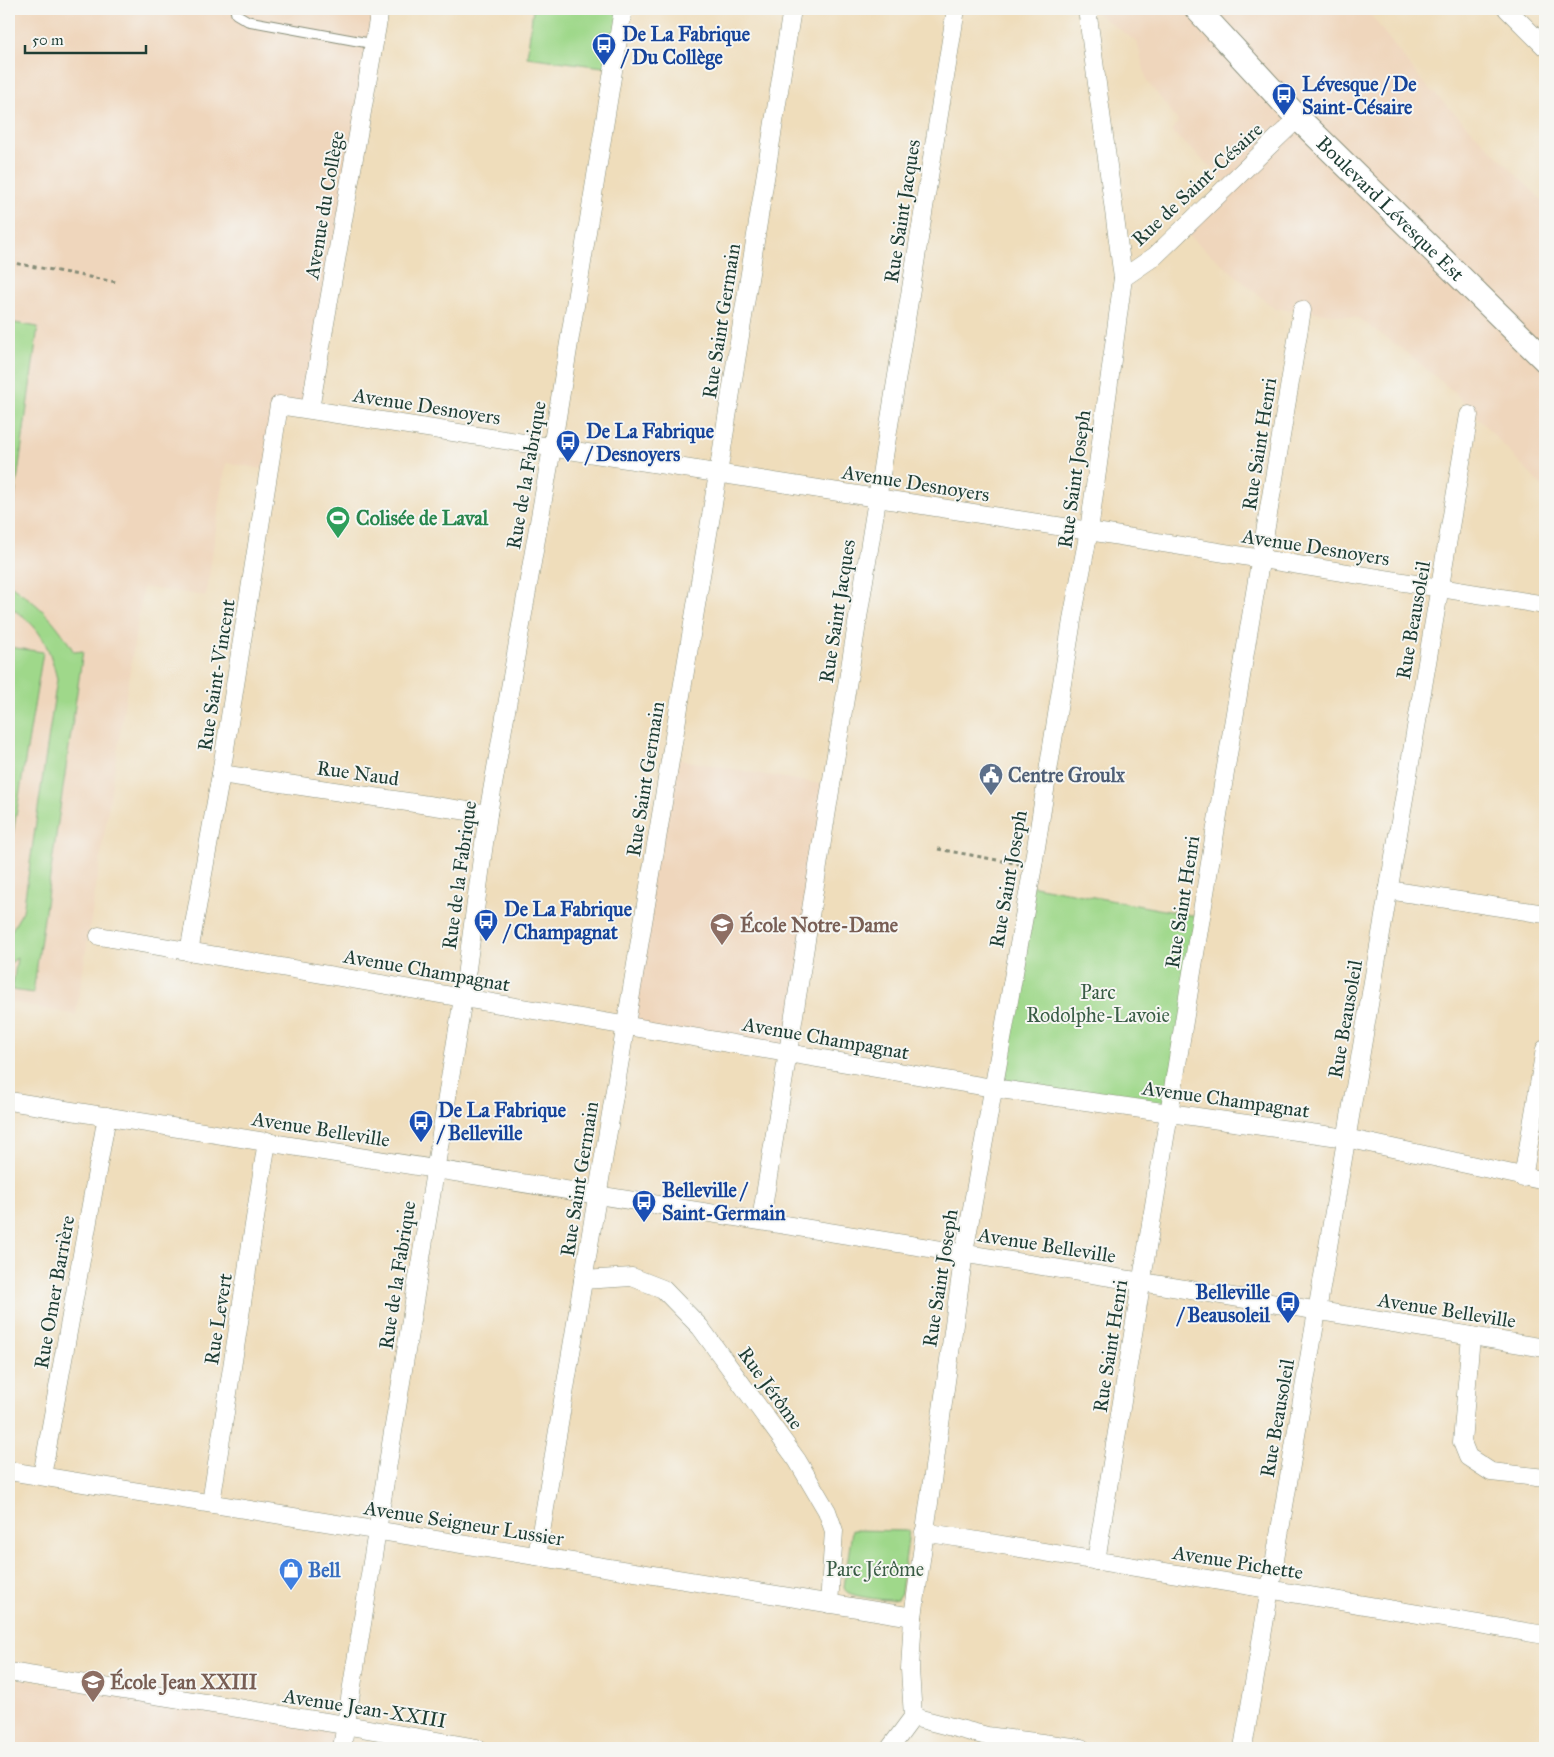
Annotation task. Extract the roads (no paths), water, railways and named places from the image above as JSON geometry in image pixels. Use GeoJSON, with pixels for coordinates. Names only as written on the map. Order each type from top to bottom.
{"type":"FeatureCollection","features":[{"type":"Feature","properties":{"kind":"street","name":"Avenue du Collège"},"geometry":{"type":"LineString","coordinates":[[310,409],[380,9]]}},
{"type":"Feature","properties":{"kind":"street","name":"Rue de la Fabrique"},"geometry":{"type":"LineString","coordinates":[[342,1748],[463,998],[488,814],[552,448],[623,9]]}},
{"type":"Feature","properties":{"kind":"street","name":"Rue Saint Germain"},"geometry":{"type":"LineString","coordinates":[[537,1556],[718,474],[792,9]]}},
{"type":"Feature","properties":{"kind":"street","name":"Rue Saint Jacques"},"geometry":{"type":"LineString","coordinates":[[761,1220],[956,9]]}},
{"type":"Feature","properties":{"kind":"street","name":"Rue Saint Joseph"},"geometry":{"type":"LineString","coordinates":[[913,1717],[910,1669],[912,1617],[964,1253],[1033,866],[1073,614],[1089,531],[1123,278],[1088,9]]}},
{"type":"Feature","properties":{"kind":"street","name":"Boulevard Lévesque Est"},"geometry":{"type":"LineString","coordinates":[[1197,9],[1298,118],[1545,360]]}},
{"type":"Feature","properties":{"kind":"street"},"geometry":{"type":"LineString","coordinates":[[1507,9],[1545,47]]}},
{"type":"Feature","properties":{"kind":"street","name":"Rue de Saint-Césaire"},"geometry":{"type":"LineString","coordinates":[[1123,278],[1155,256],[1298,118]]}},
{"type":"Feature","properties":{"kind":"street","name":"Rue Saint Henri"},"geometry":{"type":"LineString","coordinates":[[1096,1560],[1170,1113],[1200,917],[1302,310]]}},
{"type":"Feature","properties":{"kind":"street","name":"Avenue Desnoyers"},"geometry":{"type":"LineString","coordinates":[[279,405],[1089,531],[1545,605]]}},
{"type":"Feature","properties":{"kind":"street","name":"Rue Saint-Vincent"},"geometry":{"type":"LineString","coordinates":[[189,952],[221,774],[279,405]]}},
{"type":"Feature","properties":{"kind":"street","name":"Rue Beausoleil"},"geometry":{"type":"LineString","coordinates":[[1243,1748],[1469,415]]}},
{"type":"Feature","properties":{"kind":"street","name":"Rue Naud"},"geometry":{"type":"LineString","coordinates":[[221,774],[488,814]]}},
{"type":"Feature","properties":{"kind":"street"},"geometry":{"type":"LineString","coordinates":[[1388,890],[1545,914]]}},
{"type":"Feature","properties":{"kind":"street","name":"Avenue Champagnat"},"geometry":{"type":"LineString","coordinates":[[99,936],[993,1088],[1346,1138],[1523,1178],[1545,1181]]}},
{"type":"Feature","properties":{"kind":"street"},"geometry":{"type":"LineString","coordinates":[[1523,1178],[1545,1049]]}},
{"type":"Feature","properties":{"kind":"street","name":"Avenue Belleville"},"geometry":{"type":"LineString","coordinates":[[9,1101],[761,1220],[1545,1348]]}},
{"type":"Feature","properties":{"kind":"street","name":"Rue Omer Barrière"},"geometry":{"type":"LineString","coordinates":[[42,1476],[107,1116]]}},
{"type":"Feature","properties":{"kind":"street","name":"Rue Levert"},"geometry":{"type":"LineString","coordinates":[[211,1503],[267,1141]]}},
{"type":"Feature","properties":{"kind":"street","name":"Rue Jérôme"},"geometry":{"type":"LineString","coordinates":[[583,1280],[632,1277],[663,1289],[700,1327],[797,1460],[827,1511],[834,1530],[829,1604]]}},
{"type":"Feature","properties":{"kind":"street"},"geometry":{"type":"LineString","coordinates":[[1471,1336],[1462,1442],[1468,1457],[1491,1472],[1545,1478]]}},
{"type":"Feature","properties":{"kind":"street","name":"Avenue Seigneur Lussier"},"geometry":{"type":"LineString","coordinates":[[9,1471],[912,1617]]}},
{"type":"Feature","properties":{"kind":"street","name":"Avenue Pichette"},"geometry":{"type":"LineString","coordinates":[[924,1532],[1545,1635]]}},
{"type":"Feature","properties":{"kind":"street","name":"Avenue Jean-XXIII"},"geometry":{"type":"LineString","coordinates":[[9,1672],[345,1725],[477,1748]]}},
{"type":"Feature","properties":{"kind":"street"},"geometry":{"type":"LineString","coordinates":[[890,1748],[913,1717],[987,1736],[1080,1748]]}},
{"type":"Feature","properties":{"kind":"lane"},"geometry":{"type":"LineString","coordinates":[[235,9],[236,14],[248,21],[374,44]]}},
{"type":"Feature","properties":{"kind":"place","name":"De La Fabrique / Du Collège"},"geometry":{"type":"Point","coordinates":[604,66]}},
{"type":"Feature","properties":{"kind":"place","name":"Lévesque / De Saint-Césaire"},"geometry":{"type":"Point","coordinates":[1284,116]}},
{"type":"Feature","properties":{"kind":"place","name":"De La Fabrique / Desnoyers"},"geometry":{"type":"Point","coordinates":[568,463]}},
{"type":"Feature","properties":{"kind":"place","name":"Colisée de Laval"},"geometry":{"type":"Point","coordinates":[338,539]}},
{"type":"Feature","properties":{"kind":"place","name":"Centre Groulx"},"geometry":{"type":"Point","coordinates":[991,796]}},
{"type":"Feature","properties":{"kind":"place","name":"De La Fabrique / Champagnat"},"geometry":{"type":"Point","coordinates":[486,942]}},
{"type":"Feature","properties":{"kind":"place","name":"École Notre-Dame"},"geometry":{"type":"Point","coordinates":[722,946]}},
{"type":"Feature","properties":{"kind":"place","name":"De La Fabrique / Belleville"},"geometry":{"type":"Point","coordinates":[421,1143]}},
{"type":"Feature","properties":{"kind":"place","name":"Belleville / Saint-Germain"},"geometry":{"type":"Point","coordinates":[644,1223]}},
{"type":"Feature","properties":{"kind":"place","name":"Belleville / Beausoleil"},"geometry":{"type":"Point","coordinates":[1288,1324]}},
{"type":"Feature","properties":{"kind":"place","name":"Bell"},"geometry":{"type":"Point","coordinates":[291,1591]}},
{"type":"Feature","properties":{"kind":"place","name":"École Jean XXIII"},"geometry":{"type":"Point","coordinates":[93,1703]}},
{"type":"Feature","properties":{"kind":"park label","name":"Parc Rodolphe-Lavoie"},"geometry":{"type":"Point","coordinates":[1098,1004]}},
{"type":"Feature","properties":{"kind":"park label","name":"Parc Jérôme"},"geometry":{"type":"Point","coordinates":[875,1569]}}]}
